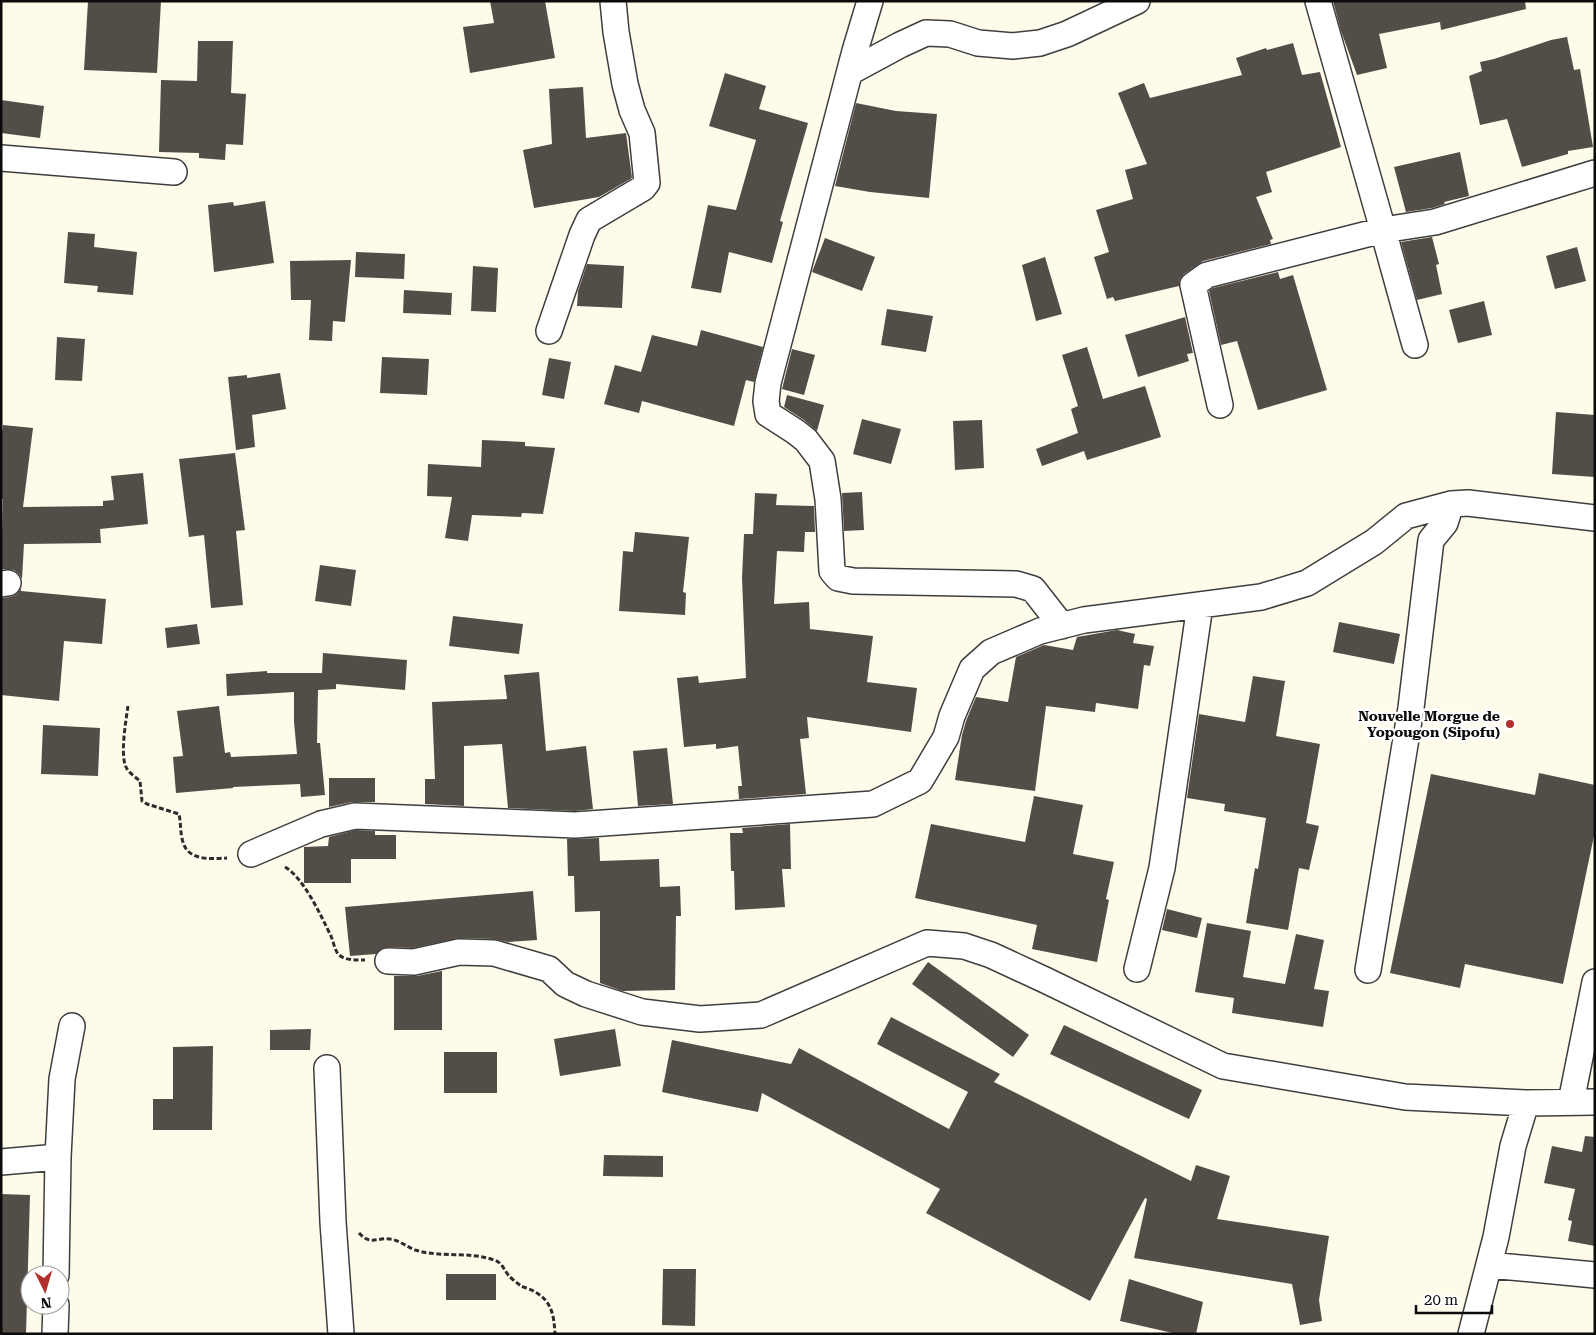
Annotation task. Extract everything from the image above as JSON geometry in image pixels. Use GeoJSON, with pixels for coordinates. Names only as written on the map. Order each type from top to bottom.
{"type":"FeatureCollection","features":[{"type":"Feature","properties":{"kind":"street"},"geometry":{"type":"LineString","coordinates":[[549,330],[589,220],[643,188],[647,183],[642,133],[632,110],[625,84],[613,1]]}},
{"type":"Feature","properties":{"kind":"street"},"geometry":{"type":"LineString","coordinates":[[870,1],[768,383],[766,401],[768,414],[806,440],[822,461],[828,499],[832,571],[838,578],[852,581],[1016,584],[1034,589],[1062,626]]}},
{"type":"Feature","properties":{"kind":"street"},"geometry":{"type":"LineString","coordinates":[[850,72],[926,33],[950,34],[978,43],[1013,46],[1040,43],[1067,34],[1137,1]]}},
{"type":"Feature","properties":{"kind":"street"},"geometry":{"type":"LineString","coordinates":[[1318,1],[1415,345]]}},
{"type":"Feature","properties":{"kind":"street"},"geometry":{"type":"LineString","coordinates":[[1,158],[174,172]]}},
{"type":"Feature","properties":{"kind":"street"},"geometry":{"type":"LineString","coordinates":[[1220,405],[1193,285],[1207,276],[1383,230],[1435,222],[1595,173]]}},
{"type":"Feature","properties":{"kind":"street"},"geometry":{"type":"LineString","coordinates":[[251,854],[321,824],[355,816],[575,825],[873,804],[920,781],[946,737],[952,716],[972,669],[991,652],[1040,631],[1084,620],[1262,597],[1307,583],[1374,542],[1406,516],[1451,504],[1468,503],[1595,518]]}},
{"type":"Feature","properties":{"kind":"street"},"geometry":{"type":"LineString","coordinates":[[1368,970],[1411,708],[1431,540],[1445,523],[1451,504]]}},
{"type":"Feature","properties":{"kind":"street"},"geometry":{"type":"LineString","coordinates":[[1137,969],[1162,868],[1200,605]]}},
{"type":"Feature","properties":{"kind":"street"},"geometry":{"type":"LineString","coordinates":[[388,961],[414,962],[459,952],[494,953],[549,969],[565,984],[586,994],[642,1012],[700,1019],[761,1014],[927,943],[964,946],[991,955],[1045,980],[1222,1066],[1405,1097],[1526,1103],[1583,1102],[1595,982]]}},
{"type":"Feature","properties":{"kind":"street"},"geometry":{"type":"LineString","coordinates":[[56,1265],[58,1157],[62,1079],[72,1026]]}},
{"type":"Feature","properties":{"kind":"street"},"geometry":{"type":"LineString","coordinates":[[327,1068],[333,1222],[341,1334]]}},
{"type":"Feature","properties":{"kind":"street"},"geometry":{"type":"LineString","coordinates":[[1471,1334],[1489,1265],[1513,1146],[1526,1103]]}},
{"type":"Feature","properties":{"kind":"street"},"geometry":{"type":"LineString","coordinates":[[1,1162],[58,1157]]}},
{"type":"Feature","properties":{"kind":"street"},"geometry":{"type":"LineString","coordinates":[[1489,1265],[1595,1276]]}},
{"type":"Feature","properties":{"kind":"street"},"geometry":{"type":"LineString","coordinates":[[56,1315],[56,1334]]}},
{"type":"Feature","properties":{"kind":"path"},"geometry":{"type":"LineString","coordinates":[[333,1222],[357,1230],[363,1237],[371,1241],[391,1239],[414,1250],[496,1260],[504,1267],[509,1276],[546,1300],[552,1310],[555,1334]]}},
{"type":"Feature","properties":{"kind":"building"},"geometry":{"type":"Polygon","coordinates":[[[88,1],[161,1],[157,73],[84,70],[88,1]]]}},
{"type":"Feature","properties":{"kind":"building"},"geometry":{"type":"Polygon","coordinates":[[[490,1],[545,1],[555,58],[470,73],[463,27],[494,23],[490,1]]]}},
{"type":"Feature","properties":{"kind":"building"},"geometry":{"type":"Polygon","coordinates":[[[1333,1],[1525,1],[1526,9],[1441,30],[1440,22],[1379,34],[1387,68],[1357,75],[1341,31],[1333,1]]]}},
{"type":"Feature","properties":{"kind":"building"},"geometry":{"type":"Polygon","coordinates":[[[1567,37],[1574,70],[1580,69],[1593,147],[1568,151],[1568,154],[1522,167],[1507,119],[1480,125],[1469,76],[1482,71],[1480,62],[1551,40],[1567,37]]]}},
{"type":"Feature","properties":{"kind":"building"},"geometry":{"type":"Polygon","coordinates":[[[198,41],[233,41],[231,93],[246,94],[243,145],[226,144],[225,160],[199,158],[199,153],[159,152],[161,80],[197,81],[198,41]]]}},
{"type":"Feature","properties":{"kind":"building"},"geometry":{"type":"Polygon","coordinates":[[[1293,43],[1302,75],[1320,72],[1341,147],[1266,172],[1272,192],[1256,197],[1273,239],[1270,240],[1271,244],[1203,261],[1184,274],[1180,279],[1179,286],[1115,301],[1113,297],[1107,299],[1094,257],[1109,252],[1096,210],[1133,199],[1125,170],[1147,164],[1118,93],[1144,83],[1150,98],[1242,75],[1236,58],[1266,48],[1267,50],[1293,43]]]}},
{"type":"Feature","properties":{"kind":"building"},"geometry":{"type":"Polygon","coordinates":[[[725,73],[766,86],[759,109],[808,123],[780,221],[783,222],[772,263],[729,252],[721,293],[691,288],[708,205],[736,210],[756,140],[709,126],[725,73]]]}},
{"type":"Feature","properties":{"kind":"building"},"geometry":{"type":"Polygon","coordinates":[[[583,87],[586,138],[626,133],[632,178],[599,197],[534,208],[523,150],[552,144],[549,89],[583,87]]]}},
{"type":"Feature","properties":{"kind":"building"},"geometry":{"type":"Polygon","coordinates":[[[1,100],[44,106],[40,138],[1,133],[1,100]]]}},
{"type":"Feature","properties":{"kind":"building"},"geometry":{"type":"Polygon","coordinates":[[[856,103],[896,111],[937,114],[929,198],[870,192],[835,186],[856,103]]]}},
{"type":"Feature","properties":{"kind":"building"},"geometry":{"type":"Polygon","coordinates":[[[1460,152],[1469,196],[1444,202],[1445,204],[1432,208],[1406,212],[1394,167],[1460,152]]]}},
{"type":"Feature","properties":{"kind":"building"},"geometry":{"type":"Polygon","coordinates":[[[265,201],[274,263],[214,272],[208,205],[233,202],[234,206],[265,201]]]}},
{"type":"Feature","properties":{"kind":"building"},"geometry":{"type":"Polygon","coordinates":[[[68,232],[95,234],[94,247],[137,252],[133,295],[97,292],[98,286],[64,283],[68,232]]]}},
{"type":"Feature","properties":{"kind":"building"},"geometry":{"type":"Polygon","coordinates":[[[1432,237],[1439,264],[1436,265],[1442,294],[1417,300],[1401,242],[1432,237]]]}},
{"type":"Feature","properties":{"kind":"building"},"geometry":{"type":"Polygon","coordinates":[[[825,238],[875,257],[862,291],[812,272],[825,238]]]}},
{"type":"Feature","properties":{"kind":"building"},"geometry":{"type":"Polygon","coordinates":[[[1577,247],[1586,281],[1555,289],[1546,256],[1577,247]]]}},
{"type":"Feature","properties":{"kind":"building"},"geometry":{"type":"Polygon","coordinates":[[[356,252],[405,254],[404,279],[355,277],[356,252]]]}},
{"type":"Feature","properties":{"kind":"building"},"geometry":{"type":"Polygon","coordinates":[[[1045,257],[1062,314],[1036,321],[1022,265],[1045,257]]]}},
{"type":"Feature","properties":{"kind":"building"},"geometry":{"type":"Polygon","coordinates":[[[351,260],[345,322],[333,321],[332,341],[309,340],[311,300],[291,300],[290,261],[351,260]]]}},
{"type":"Feature","properties":{"kind":"building"},"geometry":{"type":"Polygon","coordinates":[[[587,264],[624,266],[622,308],[577,306],[578,291],[587,264]]]}},
{"type":"Feature","properties":{"kind":"building"},"geometry":{"type":"Polygon","coordinates":[[[473,266],[498,268],[496,312],[471,311],[473,266]]]}},
{"type":"Feature","properties":{"kind":"building"},"geometry":{"type":"Polygon","coordinates":[[[1278,272],[1280,279],[1293,275],[1327,390],[1258,410],[1237,341],[1221,345],[1209,291],[1213,288],[1278,272]]]}},
{"type":"Feature","properties":{"kind":"building"},"geometry":{"type":"Polygon","coordinates":[[[404,290],[452,293],[451,315],[403,313],[404,290]]]}},
{"type":"Feature","properties":{"kind":"building"},"geometry":{"type":"Polygon","coordinates":[[[1484,301],[1492,335],[1458,343],[1449,310],[1484,301]]]}},
{"type":"Feature","properties":{"kind":"building"},"geometry":{"type":"Polygon","coordinates":[[[887,309],[933,316],[926,352],[881,345],[887,309]]]}},
{"type":"Feature","properties":{"kind":"building"},"geometry":{"type":"Polygon","coordinates":[[[1185,317],[1193,353],[1187,354],[1189,361],[1138,377],[1125,335],[1185,317]]]}},
{"type":"Feature","properties":{"kind":"building"},"geometry":{"type":"Polygon","coordinates":[[[701,330],[763,347],[754,382],[746,380],[734,426],[642,401],[639,413],[604,404],[615,365],[641,372],[652,335],[697,346],[701,330]]]}},
{"type":"Feature","properties":{"kind":"building"},"geometry":{"type":"Polygon","coordinates":[[[57,337],[85,339],[82,381],[55,380],[57,337]]]}},
{"type":"Feature","properties":{"kind":"building"},"geometry":{"type":"Polygon","coordinates":[[[1087,347],[1103,399],[1145,386],[1161,437],[1087,460],[1084,451],[1042,466],[1036,449],[1078,433],[1071,409],[1078,406],[1062,355],[1087,347]]]}},
{"type":"Feature","properties":{"kind":"building"},"geometry":{"type":"Polygon","coordinates":[[[792,349],[815,355],[804,395],[782,389],[792,349]]]}},
{"type":"Feature","properties":{"kind":"building"},"geometry":{"type":"Polygon","coordinates":[[[382,357],[429,359],[427,395],[380,393],[382,357]]]}},
{"type":"Feature","properties":{"kind":"building"},"geometry":{"type":"Polygon","coordinates":[[[549,358],[571,362],[564,399],[542,395],[549,358]]]}},
{"type":"Feature","properties":{"kind":"building"},"geometry":{"type":"Polygon","coordinates":[[[280,373],[286,409],[252,415],[255,447],[236,450],[228,377],[247,375],[247,378],[280,373]]]}},
{"type":"Feature","properties":{"kind":"building"},"geometry":{"type":"Polygon","coordinates":[[[787,395],[824,405],[817,431],[784,407],[787,395]]]}},
{"type":"Feature","properties":{"kind":"building"},"geometry":{"type":"Polygon","coordinates":[[[1556,412],[1595,415],[1595,477],[1552,474],[1556,412]]]}},
{"type":"Feature","properties":{"kind":"building"},"geometry":{"type":"Polygon","coordinates":[[[862,419],[901,429],[891,464],[853,454],[862,419]]]}},
{"type":"Feature","properties":{"kind":"building"},"geometry":{"type":"Polygon","coordinates":[[[982,420],[984,468],[955,470],[953,421],[982,420]]]}},
{"type":"Feature","properties":{"kind":"building"},"geometry":{"type":"Polygon","coordinates":[[[3,425],[33,428],[23,507],[103,506],[103,501],[114,500],[111,476],[143,473],[148,524],[100,529],[101,543],[24,544],[22,579],[14,570],[1,569],[3,499],[1,499],[1,440],[3,425]]]}},
{"type":"Feature","properties":{"kind":"building"},"geometry":{"type":"Polygon","coordinates":[[[482,440],[525,442],[525,446],[555,448],[543,514],[522,513],[521,517],[472,515],[468,541],[445,538],[452,497],[427,496],[428,464],[481,467],[482,440]]]}},
{"type":"Feature","properties":{"kind":"building"},"geometry":{"type":"Polygon","coordinates":[[[235,453],[245,530],[236,531],[243,605],[211,608],[204,535],[189,537],[179,459],[235,453]]]}},
{"type":"Feature","properties":{"kind":"building"},"geometry":{"type":"Polygon","coordinates":[[[862,492],[864,530],[844,531],[842,493],[862,492]]]}},
{"type":"Feature","properties":{"kind":"building"},"geometry":{"type":"Polygon","coordinates":[[[755,493],[777,494],[776,505],[814,506],[815,532],[805,532],[804,552],[777,551],[774,604],[809,602],[810,629],[873,636],[867,682],[917,688],[911,732],[807,717],[809,738],[800,739],[806,794],[739,799],[738,786],[742,786],[738,746],[716,749],[716,744],[684,747],[677,678],[698,676],[699,683],[746,678],[742,578],[744,534],[753,534],[755,493]]]}},
{"type":"Feature","properties":{"kind":"building"},"geometry":{"type":"Polygon","coordinates":[[[635,532],[689,537],[683,592],[686,593],[685,615],[619,611],[623,551],[633,552],[635,532]]]}},
{"type":"Feature","properties":{"kind":"building"},"geometry":{"type":"Polygon","coordinates":[[[320,565],[356,570],[351,606],[315,601],[320,565]]]}},
{"type":"Feature","properties":{"kind":"building"},"geometry":{"type":"Polygon","coordinates":[[[21,589],[21,591],[106,599],[102,644],[64,641],[59,701],[1,695],[1,598],[16,595],[21,589]]]}},
{"type":"Feature","properties":{"kind":"building"},"geometry":{"type":"Polygon","coordinates":[[[453,616],[523,624],[519,654],[449,646],[453,616]]]}},
{"type":"Feature","properties":{"kind":"building"},"geometry":{"type":"Polygon","coordinates":[[[1339,622],[1400,634],[1394,664],[1333,652],[1339,622]]]}},
{"type":"Feature","properties":{"kind":"building"},"geometry":{"type":"Polygon","coordinates":[[[197,624],[200,644],[167,648],[165,628],[197,624]]]}},
{"type":"Feature","properties":{"kind":"building"},"geometry":{"type":"Polygon","coordinates":[[[1117,630],[1135,634],[1133,643],[1154,646],[1150,666],[1144,665],[1138,709],[1096,703],[1095,712],[1046,706],[1035,791],[955,780],[962,735],[976,697],[1008,702],[1016,657],[1044,645],[1073,650],[1077,637],[1117,630]]]}},
{"type":"Feature","properties":{"kind":"building"},"geometry":{"type":"Polygon","coordinates":[[[323,653],[407,660],[405,690],[336,684],[336,689],[318,690],[317,743],[320,743],[325,795],[301,797],[300,784],[233,787],[176,793],[173,757],[183,756],[177,711],[219,706],[225,753],[230,752],[231,757],[297,754],[294,692],[227,696],[226,674],[267,671],[267,673],[322,673],[323,653]]]}},
{"type":"Feature","properties":{"kind":"building"},"geometry":{"type":"Polygon","coordinates":[[[539,672],[546,751],[586,746],[593,809],[575,811],[508,808],[502,744],[464,746],[464,806],[425,804],[425,779],[435,779],[432,702],[507,699],[504,675],[539,672]]]}},
{"type":"Feature","properties":{"kind":"building"},"geometry":{"type":"Polygon","coordinates":[[[1253,676],[1285,681],[1276,736],[1320,744],[1306,823],[1319,826],[1309,870],[1299,868],[1288,930],[1246,923],[1255,868],[1258,869],[1266,818],[1224,811],[1225,804],[1187,798],[1199,714],[1245,722],[1253,676]]]}},
{"type":"Feature","properties":{"kind":"building"},"geometry":{"type":"Polygon","coordinates":[[[43,725],[100,728],[98,776],[41,774],[43,725]]]}},
{"type":"Feature","properties":{"kind":"building"},"geometry":{"type":"Polygon","coordinates":[[[667,748],[673,804],[638,806],[633,751],[667,748]]]}},
{"type":"Feature","properties":{"kind":"building"},"geometry":{"type":"Polygon","coordinates":[[[1539,773],[1595,785],[1595,831],[1563,984],[1465,964],[1460,988],[1390,973],[1431,774],[1535,795],[1539,773]]]}},
{"type":"Feature","properties":{"kind":"building"},"geometry":{"type":"Polygon","coordinates":[[[329,778],[375,778],[375,802],[352,802],[329,807],[329,778]]]}},
{"type":"Feature","properties":{"kind":"building"},"geometry":{"type":"Polygon","coordinates":[[[1034,796],[1083,805],[1073,854],[1114,862],[1106,899],[1109,900],[1097,962],[1032,949],[1037,925],[915,898],[931,824],[1025,842],[1034,796]]]}},
{"type":"Feature","properties":{"kind":"building"},"geometry":{"type":"Polygon","coordinates":[[[790,824],[791,869],[782,869],[785,907],[735,910],[734,871],[731,871],[730,833],[743,833],[742,828],[790,824]]]}},
{"type":"Feature","properties":{"kind":"building"},"geometry":{"type":"Polygon","coordinates":[[[356,830],[375,831],[375,835],[396,835],[396,859],[351,859],[351,883],[304,883],[304,847],[328,846],[329,837],[356,830]]]}},
{"type":"Feature","properties":{"kind":"building"},"geometry":{"type":"Polygon","coordinates":[[[599,838],[600,861],[659,859],[660,887],[680,886],[681,916],[676,916],[675,990],[622,991],[600,983],[600,911],[575,912],[574,876],[568,876],[567,839],[599,838]]]}},
{"type":"Feature","properties":{"kind":"building"},"geometry":{"type":"Polygon","coordinates":[[[533,891],[537,940],[508,942],[494,939],[459,938],[413,948],[388,947],[381,949],[376,954],[350,956],[345,907],[533,891]]]}},
{"type":"Feature","properties":{"kind":"building"},"geometry":{"type":"Polygon","coordinates":[[[1167,909],[1202,918],[1197,938],[1162,930],[1167,909]]]}},
{"type":"Feature","properties":{"kind":"building"},"geometry":{"type":"Polygon","coordinates":[[[1207,923],[1251,931],[1243,977],[1285,984],[1296,934],[1324,940],[1314,989],[1329,991],[1323,1027],[1232,1013],[1234,998],[1195,992],[1207,923]]]}},
{"type":"Feature","properties":{"kind":"building"},"geometry":{"type":"Polygon","coordinates":[[[928,962],[1029,1035],[1013,1057],[912,984],[928,962]]]}},
{"type":"Feature","properties":{"kind":"building"},"geometry":{"type":"Polygon","coordinates":[[[442,971],[442,1030],[394,1030],[394,976],[417,976],[442,971]]]}},
{"type":"Feature","properties":{"kind":"building"},"geometry":{"type":"Polygon","coordinates":[[[891,1017],[1000,1074],[994,1082],[1191,1181],[1196,1165],[1230,1176],[1217,1219],[1329,1236],[1319,1300],[1322,1321],[1300,1325],[1292,1284],[1134,1258],[1147,1199],[1145,1198],[1090,1301],[926,1213],[940,1189],[762,1093],[758,1112],[662,1092],[672,1040],[791,1064],[799,1048],[949,1129],[968,1092],[877,1044],[891,1017]]]}},
{"type":"Feature","properties":{"kind":"building"},"geometry":{"type":"Polygon","coordinates":[[[1064,1025],[1202,1090],[1189,1119],[1050,1054],[1064,1025]]]}},
{"type":"Feature","properties":{"kind":"building"},"geometry":{"type":"Polygon","coordinates":[[[311,1029],[310,1050],[270,1050],[270,1030],[311,1029]]]}},
{"type":"Feature","properties":{"kind":"building"},"geometry":{"type":"Polygon","coordinates":[[[615,1029],[621,1066],[560,1076],[554,1039],[615,1029]]]}},
{"type":"Feature","properties":{"kind":"building"},"geometry":{"type":"Polygon","coordinates":[[[213,1046],[212,1130],[153,1130],[153,1099],[173,1099],[173,1047],[213,1046]]]}},
{"type":"Feature","properties":{"kind":"building"},"geometry":{"type":"Polygon","coordinates":[[[444,1052],[497,1052],[497,1093],[444,1093],[444,1052]]]}},
{"type":"Feature","properties":{"kind":"building"},"geometry":{"type":"Polygon","coordinates":[[[1585,1136],[1595,1137],[1595,1246],[1568,1241],[1572,1221],[1568,1220],[1575,1189],[1544,1183],[1552,1146],[1582,1152],[1585,1136]]]}},
{"type":"Feature","properties":{"kind":"building"},"geometry":{"type":"Polygon","coordinates":[[[604,1155],[663,1156],[663,1177],[603,1176],[604,1155]]]}},
{"type":"Feature","properties":{"kind":"building"},"geometry":{"type":"Polygon","coordinates":[[[1,1194],[30,1195],[28,1265],[20,1265],[20,1315],[27,1315],[26,1334],[1,1334],[1,1194]]]}},
{"type":"Feature","properties":{"kind":"building"},"geometry":{"type":"Polygon","coordinates":[[[663,1269],[696,1269],[695,1326],[662,1325],[663,1269]]]}},
{"type":"Feature","properties":{"kind":"building"},"geometry":{"type":"Polygon","coordinates":[[[446,1274],[496,1274],[496,1300],[446,1300],[446,1274]]]}},
{"type":"Feature","properties":{"kind":"building"},"geometry":{"type":"Polygon","coordinates":[[[1129,1279],[1203,1302],[1196,1334],[1177,1334],[1120,1321],[1129,1279]]]}},
{"type":"Feature","properties":{"kind":"place","name":"Nouvelle Morgue de Yopougon (Sipofu)"},"geometry":{"type":"Point","coordinates":[1510,724]}}]}
